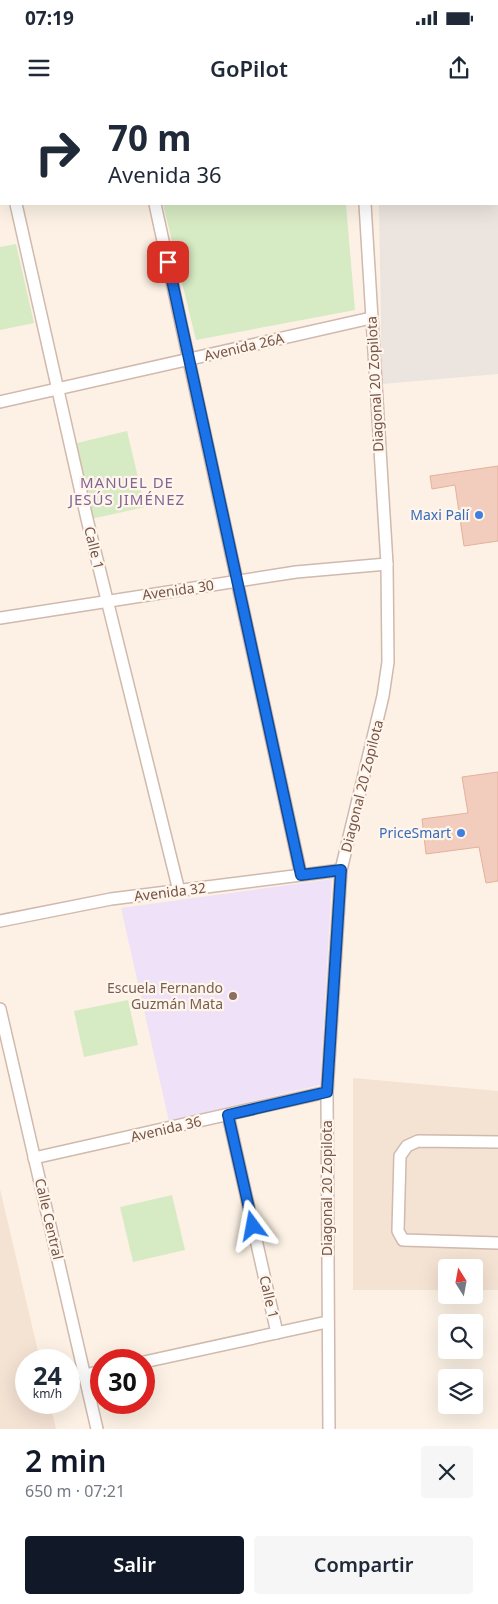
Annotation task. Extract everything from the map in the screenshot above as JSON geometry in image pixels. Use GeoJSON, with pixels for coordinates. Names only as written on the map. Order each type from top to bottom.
{"type":"FeatureCollection","features":[{"type":"Feature","properties":{"kind":"street","name":"Calle 1"},"geometry":{"type":"LineString","coordinates":[[16,205],[107,600],[179,891]]}},
{"type":"Feature","properties":{"kind":"street"},"geometry":{"type":"LineString","coordinates":[[155,205],[301,875]]}},
{"type":"Feature","properties":{"kind":"street","name":"Diagonal 20 Zopilota"},"geometry":{"type":"LineString","coordinates":[[329,1429],[327,1092],[341,870],[383,696],[388,662],[387,564],[365,205]]}},
{"type":"Feature","properties":{"kind":"street","name":"Avenida 26A"},"geometry":{"type":"LineString","coordinates":[[0,402],[371,318]]}},
{"type":"Feature","properties":{"kind":"street","name":"Avenida 30"},"geometry":{"type":"LineString","coordinates":[[0,618],[296,572],[387,564]]}},
{"type":"Feature","properties":{"kind":"street","name":"Avenida 32"},"geometry":{"type":"LineString","coordinates":[[0,921],[111,899],[341,870]]}},
{"type":"Feature","properties":{"kind":"street","name":"Calle Central"},"geometry":{"type":"LineString","coordinates":[[0,1009],[97,1429]]}},
{"type":"Feature","properties":{"kind":"street","name":"Avenida 36"},"geometry":{"type":"LineString","coordinates":[[34,1158],[327,1092]]}},
{"type":"Feature","properties":{"kind":"street","name":"Calle 1"},"geometry":{"type":"LineString","coordinates":[[228,1115],[277,1333]]}},
{"type":"Feature","properties":{"kind":"street"},"geometry":{"type":"LineString","coordinates":[[498,1142],[418,1141],[407,1146],[400,1156],[397,1216],[398,1231],[403,1240],[498,1243]]}},
{"type":"Feature","properties":{"kind":"street"},"geometry":{"type":"LineString","coordinates":[[155,1360],[327,1322]]}},
{"type":"Feature","properties":{"kind":"street"},"geometry":{"type":"LineString","coordinates":[[86,1375],[90,1374]]}},
{"type":"Feature","properties":{"kind":"shaded area"},"geometry":{"type":"Polygon","coordinates":[[[379,205],[498,205],[498,374],[382,384],[379,205]]]}},
{"type":"Feature","properties":{"kind":"shaded area","name":"Escuela Fernando Guzmán Mata"},"geometry":{"type":"Polygon","coordinates":[[[332,879],[320,1085],[169,1121],[121,908],[332,879]]]}},
{"type":"Feature","properties":{"kind":"shaded area"},"geometry":{"type":"Polygon","coordinates":[[[353,1078],[498,1091],[498,1290],[483,1290],[483,1259],[438,1259],[438,1290],[353,1290],[353,1078]]]}},
{"type":"Feature","properties":{"kind":"shaded area"},"geometry":{"type":"Polygon","coordinates":[[[0,1189],[37,1349],[15,1349],[15,1414],[53,1414],[56,1429],[0,1429],[0,1189]]]}},
{"type":"Feature","properties":{"kind":"green space"},"geometry":{"type":"Polygon","coordinates":[[[163,205],[346,205],[355,310],[196,340],[163,205]]]}},
{"type":"Feature","properties":{"kind":"green space"},"geometry":{"type":"Polygon","coordinates":[[[16,244],[34,323],[0,330],[0,247],[16,244]]]}},
{"type":"Feature","properties":{"kind":"green space"},"geometry":{"type":"Polygon","coordinates":[[[127,431],[145,507],[91,519],[73,444],[127,431]]]}},
{"type":"Feature","properties":{"kind":"green space"},"geometry":{"type":"Polygon","coordinates":[[[128,1000],[138,1045],[84,1057],[74,1011],[128,1000]]]}},
{"type":"Feature","properties":{"kind":"green space"},"geometry":{"type":"Polygon","coordinates":[[[172,1195],[185,1250],[133,1262],[120,1207],[172,1195]]]}},
{"type":"Feature","properties":{"kind":"building","name":"Maxi Palí"},"geometry":{"type":"Polygon","coordinates":[[[498,466],[498,541],[464,546],[455,485],[432,489],[430,476],[498,466]]]}},
{"type":"Feature","properties":{"kind":"building","name":"PriceSmart"},"geometry":{"type":"Polygon","coordinates":[[[498,772],[498,881],[486,883],[479,847],[426,854],[422,819],[468,813],[462,777],[498,772]]]}},
{"type":"Feature","properties":{"kind":"place","name":"Maxi Palí"},"geometry":{"type":"Point","coordinates":[479,515]}},
{"type":"Feature","properties":{"kind":"place","name":"PriceSmart"},"geometry":{"type":"Point","coordinates":[461,833]}},
{"type":"Feature","properties":{"kind":"place","name":"Escuela Fernando Guzmán Mata"},"geometry":{"type":"Point","coordinates":[233,996]}},
{"type":"Feature","properties":{"kind":"district","name":"MANUEL DE JESÚS JIMÉNEZ"},"geometry":{"type":"Point","coordinates":[127,492]}},
{"type":"Feature","properties":{"kind":"route"},"geometry":{"type":"LineString","coordinates":[[168,262],[301,875],[341,870],[327,1092],[228,1115],[253,1226]]}}]}
